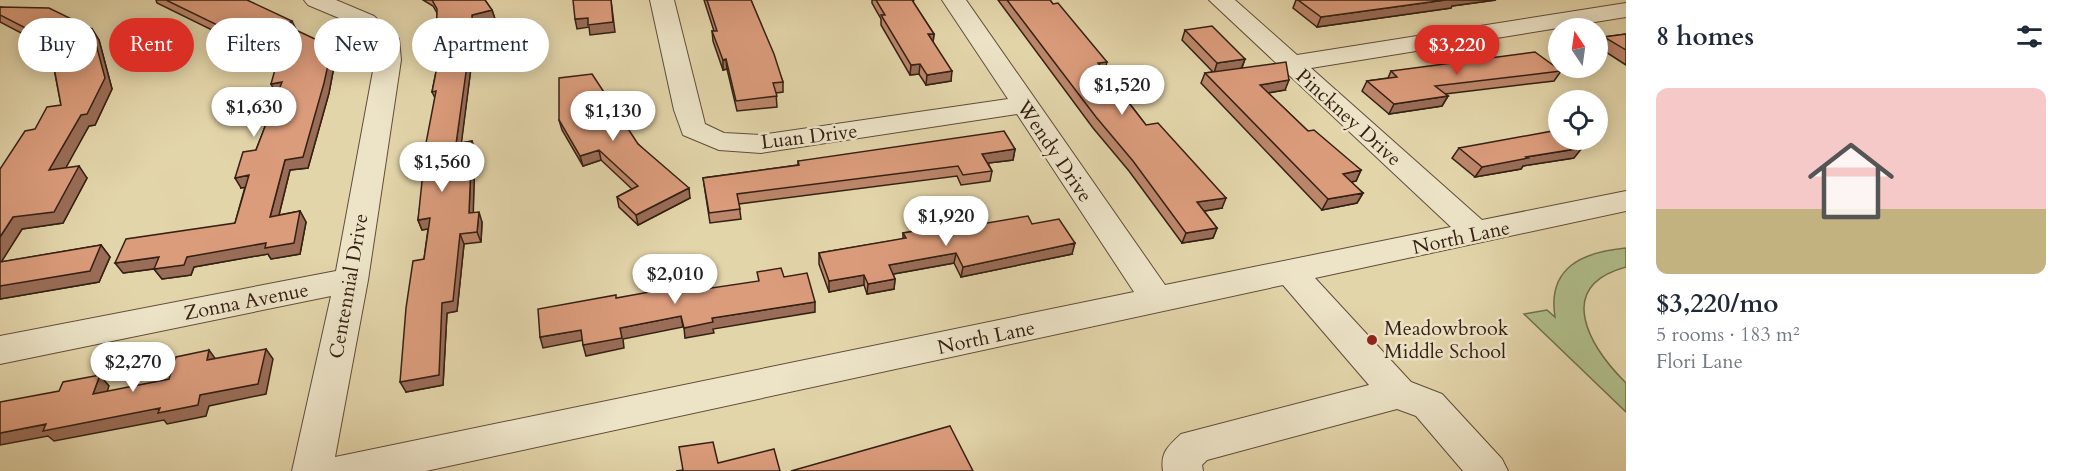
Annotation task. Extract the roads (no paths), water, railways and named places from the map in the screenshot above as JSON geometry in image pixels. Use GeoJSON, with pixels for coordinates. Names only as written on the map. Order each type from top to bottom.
{"type":"FeatureCollection","features":[{"type":"Feature","properties":{"kind":"street","name":"Centennial Drive"},"geometry":{"type":"LineString","coordinates":[[312,471],[351,280],[388,60],[387,39],[366,21],[316,0]]}},
{"type":"Feature","properties":{"kind":"street","name":"Luan Drive"},"geometry":{"type":"LineString","coordinates":[[662,0],[693,129],[720,141],[761,144],[1024,105]]}},
{"type":"Feature","properties":{"kind":"street","name":"Wendy Drive"},"geometry":{"type":"LineString","coordinates":[[954,0],[1158,301]]}},
{"type":"Feature","properties":{"kind":"street","name":"Pinckney Drive"},"geometry":{"type":"LineString","coordinates":[[1221,0],[1478,234]]}},
{"type":"Feature","properties":{"kind":"street"},"geometry":{"type":"LineString","coordinates":[[1290,64],[1626,10]]}},
{"type":"Feature","properties":{"kind":"street","name":"North Lane"},"geometry":{"type":"LineString","coordinates":[[345,471],[1626,201]]}},
{"type":"Feature","properties":{"kind":"street"},"geometry":{"type":"LineString","coordinates":[[1291,273],[1398,393],[1429,405],[1488,471]]}},
{"type":"Feature","properties":{"kind":"street","name":"Zonna Avenue"},"geometry":{"type":"LineString","coordinates":[[0,350],[351,280]]}},
{"type":"Feature","properties":{"kind":"street"},"geometry":{"type":"LineString","coordinates":[[1183,471],[1181,459],[1195,446],[1398,393]]}},
{"type":"Feature","properties":{"kind":"place","name":"Meadowbrook Middle School"},"geometry":{"type":"Point","coordinates":[1372,340]}}]}
